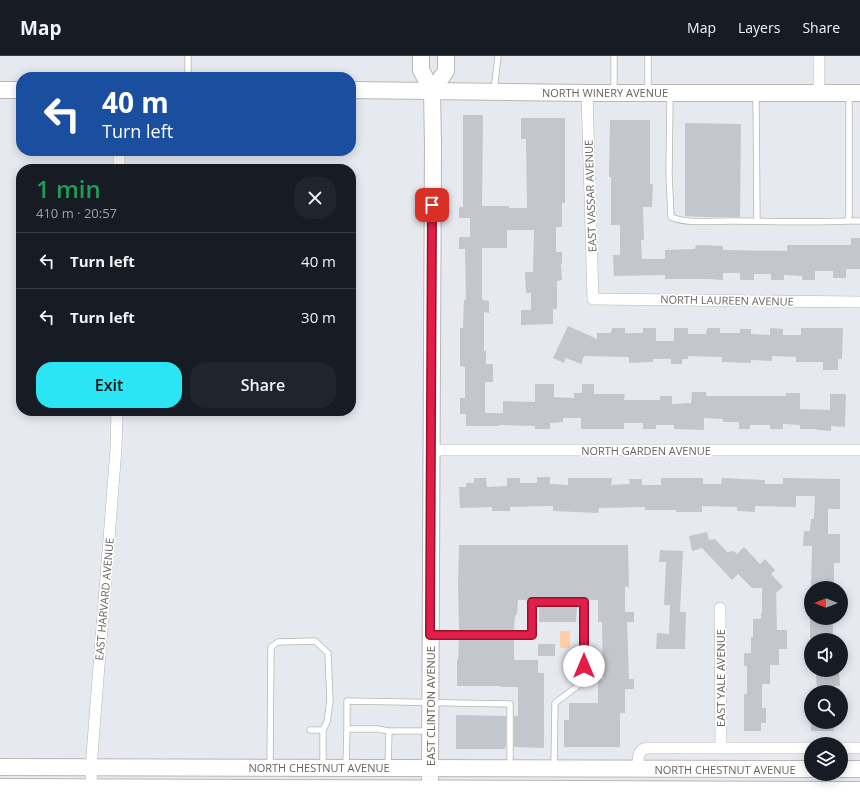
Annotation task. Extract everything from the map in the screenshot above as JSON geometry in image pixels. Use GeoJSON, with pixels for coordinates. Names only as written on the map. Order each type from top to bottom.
{"type":"FeatureCollection","features":[{"type":"Feature","properties":{"kind":"main road"},"geometry":{"type":"LineString","coordinates":[[421,56],[421,70],[432,91],[446,71],[446,56]]}},
{"type":"Feature","properties":{"kind":"main road"},"geometry":{"type":"LineString","coordinates":[[0,90],[16,90]]}},
{"type":"Feature","properties":{"kind":"main road","name":"NORTH WINERY AVENUE"},"geometry":{"type":"LineString","coordinates":[[356,90],[587,93],[854,93]]}},
{"type":"Feature","properties":{"kind":"main road","name":"EAST CLINTON AVENUE"},"geometry":{"type":"LineString","coordinates":[[430,791],[432,91]]}},
{"type":"Feature","properties":{"kind":"main road","name":"NORTH CHESTNUT AVENUE"},"geometry":{"type":"LineString","coordinates":[[0,767],[804,769]]}},
{"type":"Feature","properties":{"kind":"main road"},"geometry":{"type":"LineString","coordinates":[[848,769],[860,769]]}},
{"type":"Feature","properties":{"kind":"main road","name":"NORTH CHESTNUT AVENUE"},"geometry":{"type":"LineString","coordinates":[[0,787],[342,791],[860,790]]}},
{"type":"Feature","properties":{"kind":"street"},"geometry":{"type":"LineString","coordinates":[[819,56],[819,93]]}},
{"type":"Feature","properties":{"kind":"street","name":"EAST VASSAR AVENUE"},"geometry":{"type":"LineString","coordinates":[[587,93],[593,299]]}},
{"type":"Feature","properties":{"kind":"street","name":"NORTH LAUREEN AVENUE"},"geometry":{"type":"LineString","coordinates":[[593,299],[860,302]]}},
{"type":"Feature","properties":{"kind":"street","name":"EAST HARVARD AVENUE"},"geometry":{"type":"LineString","coordinates":[[91,787],[91,767],[116,449],[117,416]]}},
{"type":"Feature","properties":{"kind":"street","name":"NORTH GARDEN AVENUE"},"geometry":{"type":"LineString","coordinates":[[431,450],[860,450]]}},
{"type":"Feature","properties":{"kind":"street","name":"EAST YALE AVENUE"},"geometry":{"type":"LineString","coordinates":[[720,608],[721,748]]}},
{"type":"Feature","properties":{"kind":"street","name":"NORTH CHESTNUT AVENUE"},"geometry":{"type":"LineString","coordinates":[[638,768],[640,752],[644,748],[804,748]]}},
{"type":"Feature","properties":{"kind":"street"},"geometry":{"type":"LineString","coordinates":[[848,748],[860,748]]}},
{"type":"Feature","properties":{"kind":"lane"},"geometry":{"type":"LineString","coordinates":[[188,56],[188,72]]}},
{"type":"Feature","properties":{"kind":"lane"},"geometry":{"type":"LineString","coordinates":[[494,91],[498,56]]}},
{"type":"Feature","properties":{"kind":"lane"},"geometry":{"type":"LineString","coordinates":[[614,56],[614,92]]}},
{"type":"Feature","properties":{"kind":"lane"},"geometry":{"type":"LineString","coordinates":[[648,56],[648,92]]}},
{"type":"Feature","properties":{"kind":"lane"},"geometry":{"type":"LineString","coordinates":[[670,93],[671,217],[678,220],[757,222],[860,221]]}},
{"type":"Feature","properties":{"kind":"lane"},"geometry":{"type":"LineString","coordinates":[[756,93],[757,222]]}},
{"type":"Feature","properties":{"kind":"lane"},"geometry":{"type":"LineString","coordinates":[[848,221],[850,152],[854,93]]}},
{"type":"Feature","properties":{"kind":"lane"},"geometry":{"type":"LineString","coordinates":[[430,635],[532,635],[532,602],[584,602],[583,682],[554,703],[554,768]]}},
{"type":"Feature","properties":{"kind":"lane"},"geometry":{"type":"LineString","coordinates":[[270,767],[271,647],[278,642],[315,641],[328,653],[330,701],[327,722],[323,730],[323,767]]}},
{"type":"Feature","properties":{"kind":"lane"},"geometry":{"type":"LineString","coordinates":[[346,767],[347,701],[510,704],[510,768]]}},
{"type":"Feature","properties":{"kind":"lane"},"geometry":{"type":"LineString","coordinates":[[347,729],[430,731]]}},
{"type":"Feature","properties":{"kind":"lane"},"geometry":{"type":"LineString","coordinates":[[310,730],[323,730]]}},
{"type":"Feature","properties":{"kind":"lane"},"geometry":{"type":"LineString","coordinates":[[388,768],[389,731]]}},
{"type":"Feature","properties":{"kind":"shaded area"},"geometry":{"type":"Polygon","coordinates":[[[560,631],[570,631],[570,648],[560,648],[560,631]]]}},
{"type":"Feature","properties":{"kind":"building"},"geometry":{"type":"Polygon","coordinates":[[[463,115],[483,115],[482,206],[509,206],[509,208],[527,208],[526,139],[521,139],[521,118],[565,118],[565,203],[562,203],[562,227],[556,227],[556,252],[562,252],[562,280],[557,281],[557,309],[553,309],[553,324],[521,325],[521,310],[531,310],[531,293],[526,293],[525,272],[533,272],[534,230],[507,230],[507,248],[482,248],[482,300],[489,301],[489,313],[484,312],[484,351],[486,351],[486,364],[493,364],[493,382],[485,382],[485,413],[503,413],[503,401],[535,402],[535,384],[554,384],[554,397],[574,398],[574,393],[582,393],[582,384],[594,384],[594,394],[625,394],[624,400],[660,400],[660,396],[672,396],[672,404],[691,403],[692,392],[706,392],[706,396],[786,396],[786,393],[800,393],[800,409],[830,410],[830,394],[846,394],[845,427],[831,426],[831,431],[800,429],[800,425],[783,424],[783,429],[770,429],[770,425],[750,425],[750,429],[739,429],[739,422],[723,422],[723,419],[704,418],[704,430],[674,429],[674,425],[656,425],[656,429],[643,429],[643,423],[624,423],[624,429],[581,429],[581,418],[563,418],[563,422],[550,423],[550,429],[535,429],[535,426],[466,426],[466,414],[460,414],[460,398],[465,398],[465,367],[460,366],[460,328],[463,328],[464,300],[466,300],[465,249],[459,249],[459,237],[470,237],[470,218],[459,218],[459,207],[463,207],[463,115]]]}},
{"type":"Feature","properties":{"kind":"building"},"geometry":{"type":"Polygon","coordinates":[[[610,120],[650,120],[650,184],[653,184],[652,207],[643,207],[644,240],[641,240],[642,259],[665,259],[665,250],[695,249],[696,245],[723,246],[723,250],[787,251],[787,245],[851,245],[851,238],[860,238],[860,269],[846,269],[846,278],[833,278],[833,271],[815,271],[815,280],[802,280],[802,276],[784,275],[784,280],[771,280],[771,274],[754,274],[754,280],[740,280],[740,273],[723,273],[723,280],[665,279],[665,275],[614,276],[613,255],[620,255],[620,225],[611,225],[611,177],[609,177],[610,120]]]}},
{"type":"Feature","properties":{"kind":"building"},"geometry":{"type":"Polygon","coordinates":[[[685,123],[741,124],[740,217],[685,216],[685,123]]]}},
{"type":"Feature","properties":{"kind":"building"},"geometry":{"type":"Polygon","coordinates":[[[568,326],[597,339],[597,333],[611,333],[612,328],[625,328],[625,333],[643,333],[643,328],[656,328],[656,341],[674,341],[674,328],[688,328],[688,334],[706,334],[707,328],[720,328],[720,333],[740,333],[740,329],[751,329],[751,334],[770,335],[770,328],[783,329],[783,335],[801,335],[801,328],[843,328],[842,359],[838,359],[838,370],[823,370],[823,362],[796,362],[796,357],[772,356],[772,361],[751,360],[751,363],[722,362],[722,357],[688,356],[688,359],[682,359],[682,364],[671,364],[671,359],[653,359],[653,362],[629,363],[629,357],[584,356],[581,364],[566,358],[564,363],[553,358],[568,326]]]}},
{"type":"Feature","properties":{"kind":"building"},"geometry":{"type":"Polygon","coordinates":[[[537,477],[550,477],[550,484],[568,485],[568,478],[612,478],[611,485],[630,484],[629,479],[642,479],[642,485],[661,485],[661,478],[703,478],[703,484],[721,484],[722,478],[765,480],[765,484],[783,484],[783,478],[840,479],[840,509],[828,509],[828,534],[840,534],[840,563],[834,563],[834,581],[811,581],[812,546],[803,546],[804,531],[810,531],[811,519],[814,519],[815,496],[796,496],[796,507],[755,506],[755,512],[737,511],[737,507],[702,506],[702,512],[645,510],[645,507],[599,508],[598,513],[553,511],[553,506],[510,507],[510,511],[492,511],[492,507],[460,508],[459,487],[466,487],[466,483],[474,483],[474,478],[486,478],[487,487],[507,486],[507,478],[520,478],[520,483],[537,483],[537,477]]]}},
{"type":"Feature","properties":{"kind":"building"},"geometry":{"type":"Polygon","coordinates":[[[707,532],[709,540],[715,539],[727,552],[734,551],[737,554],[744,547],[760,564],[765,559],[775,570],[771,574],[783,587],[776,593],[777,630],[787,630],[787,649],[779,649],[779,665],[770,665],[770,684],[762,684],[762,708],[766,708],[766,723],[761,723],[761,731],[744,731],[744,694],[747,694],[747,666],[744,666],[744,653],[751,653],[753,619],[761,619],[762,588],[752,588],[738,574],[732,580],[702,548],[692,551],[689,536],[707,532]]]}},
{"type":"Feature","properties":{"kind":"building"},"geometry":{"type":"Polygon","coordinates":[[[459,545],[628,545],[629,587],[625,587],[625,612],[634,612],[634,622],[627,622],[629,679],[634,679],[634,689],[625,689],[625,713],[620,713],[620,747],[564,747],[564,720],[569,720],[569,703],[598,703],[598,679],[603,679],[602,622],[598,622],[598,600],[588,600],[584,598],[518,600],[514,631],[459,631],[459,545]]]}},
{"type":"Feature","properties":{"kind":"building"},"geometry":{"type":"Polygon","coordinates":[[[660,550],[683,551],[680,612],[686,612],[685,649],[656,649],[657,633],[669,634],[670,605],[664,605],[666,562],[659,562],[660,550]]]}},
{"type":"Feature","properties":{"kind":"building"},"geometry":{"type":"Polygon","coordinates":[[[577,606],[576,622],[539,622],[539,607],[577,606]]]}},
{"type":"Feature","properties":{"kind":"building"},"geometry":{"type":"Polygon","coordinates":[[[810,625],[833,625],[833,633],[810,633],[810,625]]]}},
{"type":"Feature","properties":{"kind":"building"},"geometry":{"type":"Polygon","coordinates":[[[459,639],[514,639],[514,660],[538,660],[538,673],[544,673],[544,748],[514,747],[514,716],[518,716],[518,687],[457,686],[459,639]]]}},
{"type":"Feature","properties":{"kind":"building"},"geometry":{"type":"Polygon","coordinates":[[[538,644],[555,644],[555,656],[538,656],[538,644]]]}},
{"type":"Feature","properties":{"kind":"building"},"geometry":{"type":"Polygon","coordinates":[[[816,677],[839,677],[840,685],[817,685],[816,677]]]}},
{"type":"Feature","properties":{"kind":"building"},"geometry":{"type":"Polygon","coordinates":[[[456,715],[506,716],[505,749],[456,749],[456,715]]]}},
{"type":"Feature","properties":{"kind":"building"},"geometry":{"type":"Polygon","coordinates":[[[811,729],[834,729],[834,731],[811,731],[811,729]]]}},
{"type":"Feature","properties":{"kind":"route"},"geometry":{"type":"LineString","coordinates":[[432,205],[430,635],[532,635],[532,602],[584,602],[584,666]]}}]}
